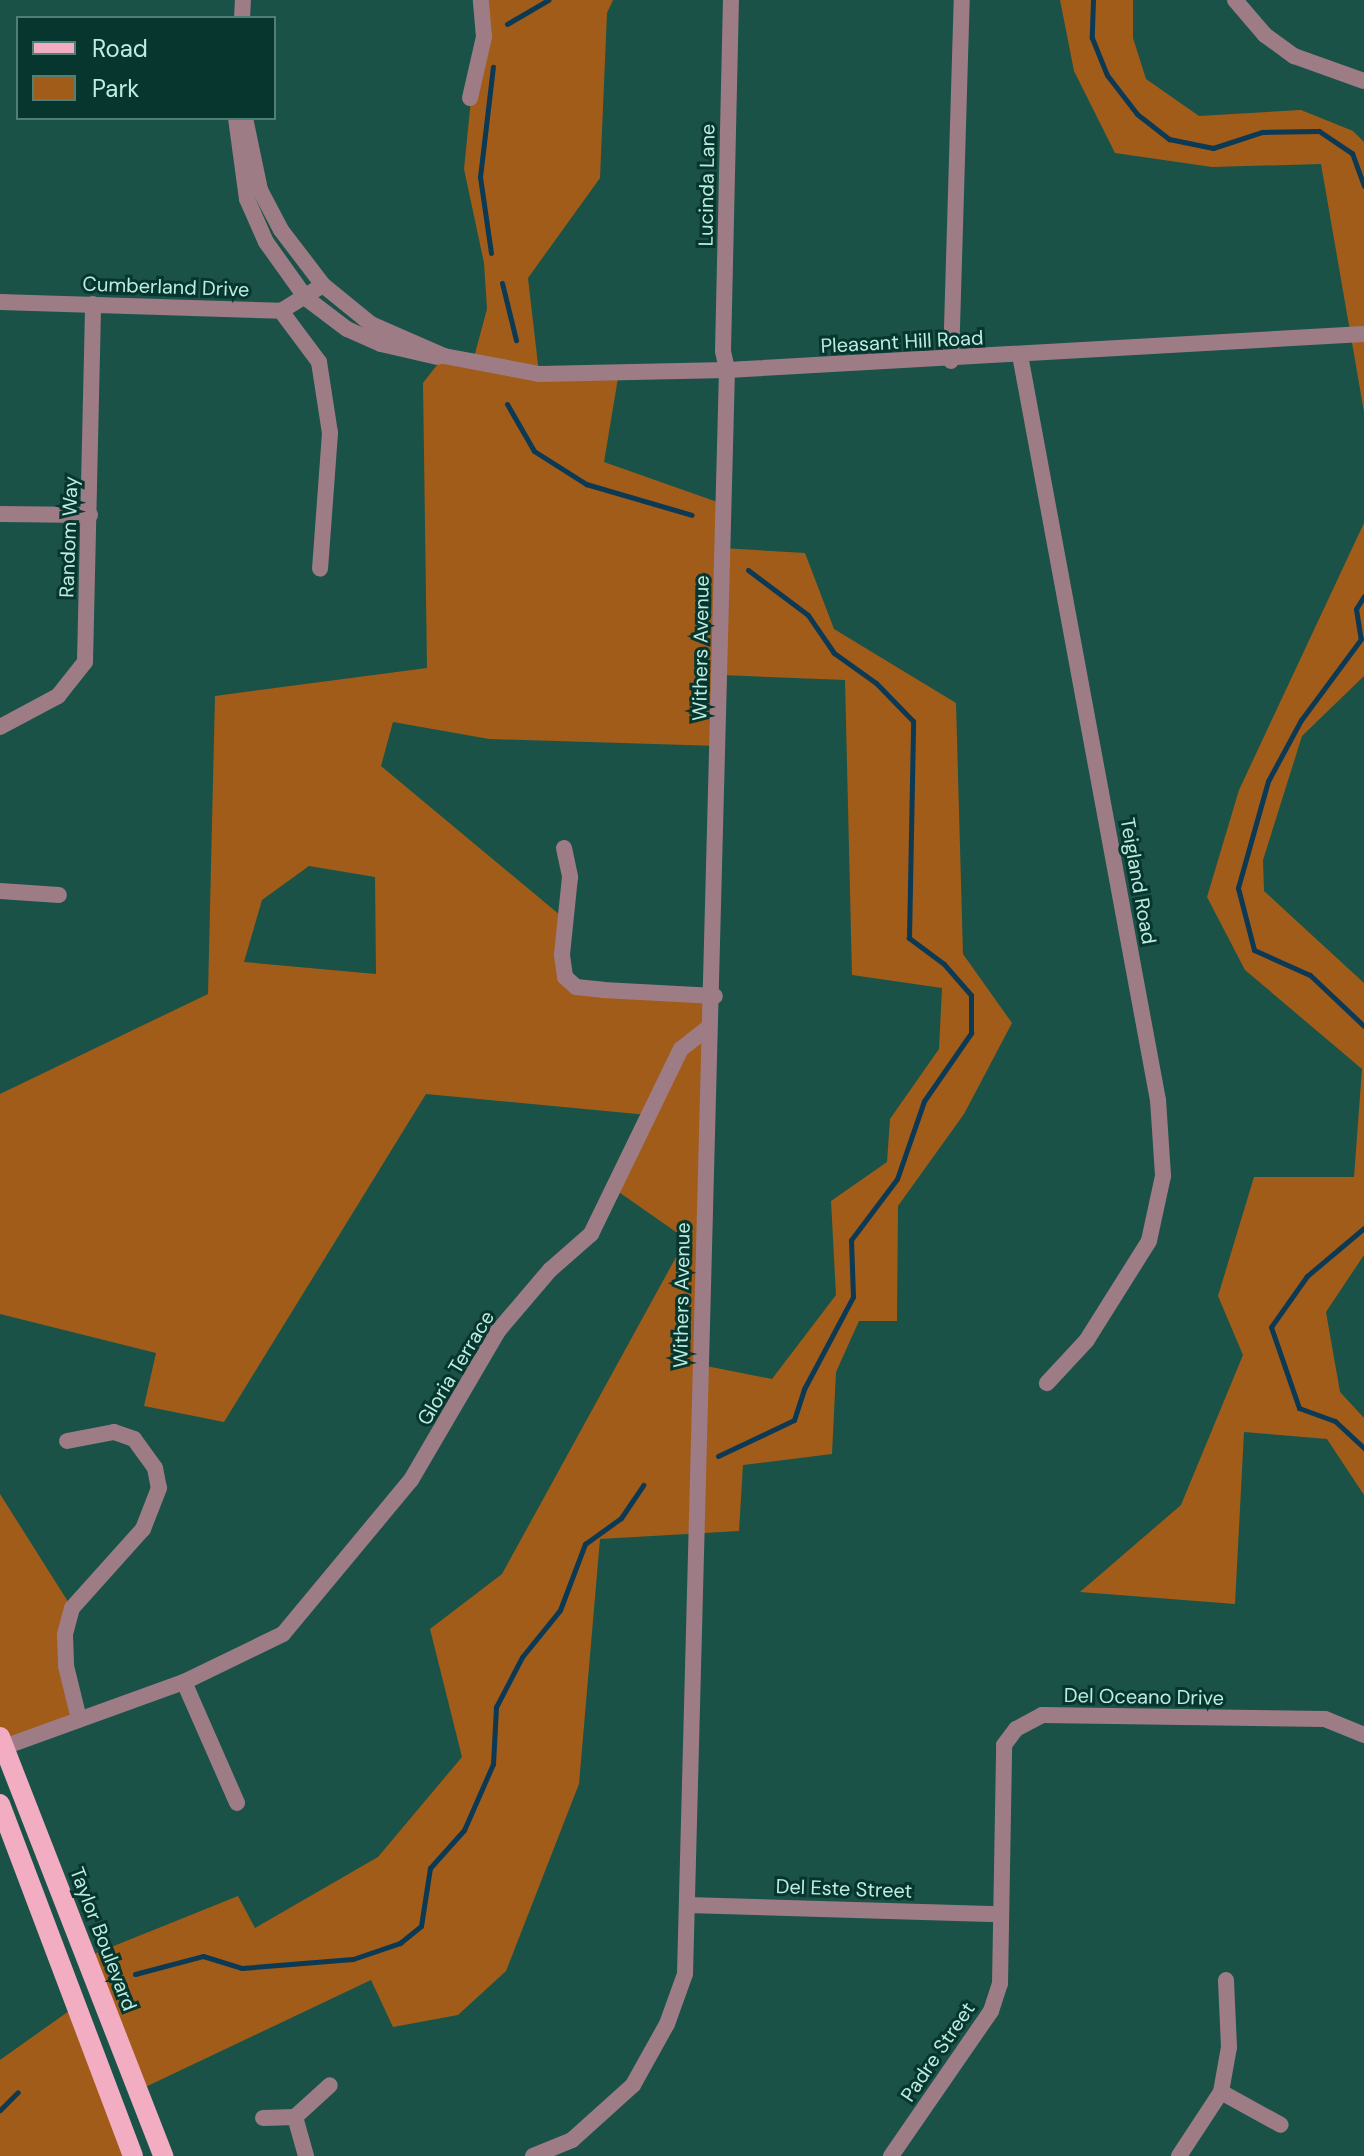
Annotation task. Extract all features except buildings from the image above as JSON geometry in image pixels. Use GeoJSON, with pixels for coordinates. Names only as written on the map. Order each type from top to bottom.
{"type":"FeatureCollection","features":[{"type":"Feature","properties":{"kind":"main road","name":"Taylor Boulevard"},"geometry":{"type":"LineString","coordinates":[[2,1742],[163,2156]]}},
{"type":"Feature","properties":{"kind":"main road"},"geometry":{"type":"LineString","coordinates":[[0,1804],[133,2156]]}},
{"type":"Feature","properties":{"kind":"street"},"geometry":{"type":"LineString","coordinates":[[470,98],[484,37],[481,0]]}},
{"type":"Feature","properties":{"kind":"street","name":"Lucinda Lane"},"geometry":{"type":"LineString","coordinates":[[727,370],[731,0]]}},
{"type":"Feature","properties":{"kind":"street"},"geometry":{"type":"LineString","coordinates":[[951,361],[962,0]]}},
{"type":"Feature","properties":{"kind":"street"},"geometry":{"type":"LineString","coordinates":[[1235,0],[1265,35],[1294,56],[1364,81]]}},
{"type":"Feature","properties":{"kind":"street","name":"Pleasant Hill Road"},"geometry":{"type":"LineString","coordinates":[[236,120],[247,199],[266,242],[306,298],[347,329],[381,344],[428,358],[444,356]]}},
{"type":"Feature","properties":{"kind":"street","name":"Pleasant Hill Road"},"geometry":{"type":"LineString","coordinates":[[245,120],[260,190],[281,230],[323,285],[371,324],[444,356],[539,374],[727,370],[951,361],[1364,334]]}},
{"type":"Feature","properties":{"kind":"street","name":"Cumberland Drive"},"geometry":{"type":"LineString","coordinates":[[0,302],[281,311],[323,285]]}},
{"type":"Feature","properties":{"kind":"street","name":"Random Way"},"geometry":{"type":"LineString","coordinates":[[0,727],[58,696],[85,662],[93,304]]}},
{"type":"Feature","properties":{"kind":"street"},"geometry":{"type":"LineString","coordinates":[[281,311],[319,362],[326,404],[330,433],[320,569]]}},
{"type":"Feature","properties":{"kind":"street","name":"Teigland Road"},"geometry":{"type":"LineString","coordinates":[[1020,355],[1158,1100],[1163,1176],[1149,1241],[1087,1340],[1047,1383]]}},
{"type":"Feature","properties":{"kind":"street","name":"Withers Avenue"},"geometry":{"type":"LineString","coordinates":[[533,2156],[572,2140],[633,2085],[667,2024],[685,1974],[709,1027],[715,996],[727,370]]}},
{"type":"Feature","properties":{"kind":"street"},"geometry":{"type":"LineString","coordinates":[[0,514],[90,515]]}},
{"type":"Feature","properties":{"kind":"street"},"geometry":{"type":"LineString","coordinates":[[564,848],[570,877],[562,955],[565,977],[576,987],[715,996]]}},
{"type":"Feature","properties":{"kind":"street"},"geometry":{"type":"LineString","coordinates":[[0,891],[59,895]]}},
{"type":"Feature","properties":{"kind":"street","name":"Gloria Terrace"},"geometry":{"type":"LineString","coordinates":[[2,1742],[184,1682],[283,1634],[411,1480],[498,1331],[550,1270],[591,1234],[681,1049],[709,1027]]}},
{"type":"Feature","properties":{"kind":"street"},"geometry":{"type":"LineString","coordinates":[[67,1441],[114,1432],[134,1439],[155,1468],[159,1488],[143,1529],[72,1608],[65,1635],[66,1666],[79,1719]]}},
{"type":"Feature","properties":{"kind":"street"},"geometry":{"type":"LineString","coordinates":[[184,1682],[237,1803]]}},
{"type":"Feature","properties":{"kind":"street","name":"Del Oceano Drive"},"geometry":{"type":"LineString","coordinates":[[999,1914],[1004,1745],[1030,1721],[1042,1715],[1325,1719],[1364,1735]]}},
{"type":"Feature","properties":{"kind":"street","name":"Del Este Street"},"geometry":{"type":"LineString","coordinates":[[687,1905],[999,1914]]}},
{"type":"Feature","properties":{"kind":"street","name":"Padre Street"},"geometry":{"type":"LineString","coordinates":[[891,2156],[991,2011],[1000,1984],[999,1914]]}},
{"type":"Feature","properties":{"kind":"street"},"geometry":{"type":"LineString","coordinates":[[1179,2156],[1221,2092],[1229,2047],[1226,1980]]}},
{"type":"Feature","properties":{"kind":"street"},"geometry":{"type":"LineString","coordinates":[[263,2118],[295,2117],[330,2085]]}},
{"type":"Feature","properties":{"kind":"street"},"geometry":{"type":"LineString","coordinates":[[1221,2092],[1281,2125]]}},
{"type":"Feature","properties":{"kind":"street"},"geometry":{"type":"LineString","coordinates":[[295,2117],[306,2156]]}},
{"type":"Feature","properties":{"kind":"green space"},"geometry":{"type":"Polygon","coordinates":[[[481,0],[613,0],[607,13],[600,178],[528,278],[539,373],[619,372],[604,462],[723,504],[723,548],[805,553],[834,629],[956,703],[963,954],[1012,1023],[964,1114],[898,1206],[897,1321],[859,1321],[836,1372],[832,1454],[743,1465],[739,1531],[600,1539],[579,1784],[506,1971],[458,2015],[393,2027],[371,1980],[137,2091],[84,1958],[238,1896],[255,1928],[378,1857],[462,1757],[430,1629],[502,1574],[686,1239],[613,1188],[648,1115],[426,1094],[224,1422],[144,1406],[156,1353],[0,1314],[0,1094],[208,994],[215,696],[427,668],[423,383],[444,356],[473,361],[487,309],[484,263],[464,169],[481,0]],[[721,675],[719,746],[489,739],[393,722],[381,766],[566,920],[562,955],[576,987],[715,996],[701,1365],[772,1379],[836,1295],[831,1201],[887,1162],[890,1119],[939,1049],[942,988],[852,975],[845,680],[721,675]],[[309,866],[262,900],[244,962],[376,974],[375,877],[309,866]]]}},
{"type":"Feature","properties":{"kind":"green space"},"geometry":{"type":"Polygon","coordinates":[[[1060,0],[1133,0],[1133,38],[1146,79],[1199,116],[1301,110],[1353,131],[1364,142],[1364,412],[1321,164],[1212,167],[1115,153],[1074,71],[1060,0]]]}},
{"type":"Feature","properties":{"kind":"green space"},"geometry":{"type":"Polygon","coordinates":[[[1364,523],[1364,676],[1302,736],[1263,860],[1264,891],[1364,983],[1364,1255],[1326,1312],[1340,1392],[1364,1418],[1364,1495],[1327,1439],[1244,1432],[1235,1604],[1080,1592],[1181,1505],[1243,1355],[1218,1296],[1254,1177],[1354,1177],[1362,1069],[1245,970],[1207,897],[1239,790],[1364,523]]]}},
{"type":"Feature","properties":{"kind":"green space"},"geometry":{"type":"Polygon","coordinates":[[[0,1494],[72,1608],[65,1635],[79,1719],[32,1739],[0,1737],[0,1494]]]}},
{"type":"Feature","properties":{"kind":"green space"},"geometry":{"type":"Polygon","coordinates":[[[76,2006],[133,2156],[0,2156],[0,2060],[76,2006]]]}},
{"type":"Feature","properties":{"kind":"waterway"},"geometry":{"type":"LineString","coordinates":[[507,24],[548,0]]}},
{"type":"Feature","properties":{"kind":"waterway"},"geometry":{"type":"LineString","coordinates":[[1093,0],[1092,38],[1107,75],[1137,114],[1169,139],[1213,148],[1262,132],[1319,131],[1352,153],[1364,186]]}},
{"type":"Feature","properties":{"kind":"waterway"},"geometry":{"type":"LineString","coordinates":[[491,253],[480,177],[493,67]]}},
{"type":"Feature","properties":{"kind":"waterway"},"geometry":{"type":"LineString","coordinates":[[502,283],[516,340]]}},
{"type":"Feature","properties":{"kind":"waterway"},"geometry":{"type":"LineString","coordinates":[[507,404],[534,451],[586,484],[692,515]]}},
{"type":"Feature","properties":{"kind":"waterway"},"geometry":{"type":"LineString","coordinates":[[718,1456],[794,1420],[804,1389],[853,1297],[851,1240],[897,1179],[924,1101],[971,1033],[971,995],[944,964],[909,938],[913,721],[876,683],[834,653],[808,615],[748,570]]}},
{"type":"Feature","properties":{"kind":"waterway"},"geometry":{"type":"LineString","coordinates":[[1364,596],[1356,609],[1361,639],[1301,720],[1268,781],[1238,888],[1254,950],[1310,975],[1364,1026]]}},
{"type":"Feature","properties":{"kind":"waterway"},"geometry":{"type":"LineString","coordinates":[[1364,1228],[1307,1276],[1271,1327],[1299,1408],[1335,1421],[1364,1448]]}},
{"type":"Feature","properties":{"kind":"waterway"},"geometry":{"type":"LineString","coordinates":[[135,1974],[203,1956],[242,1968],[353,1959],[400,1943],[421,1926],[430,1868],[464,1830],[493,1764],[496,1707],[522,1657],[560,1610],[585,1544],[621,1518],[643,1485]]}},
{"type":"Feature","properties":{"kind":"waterway"},"geometry":{"type":"LineString","coordinates":[[0,2110],[18,2092]]}}]}
